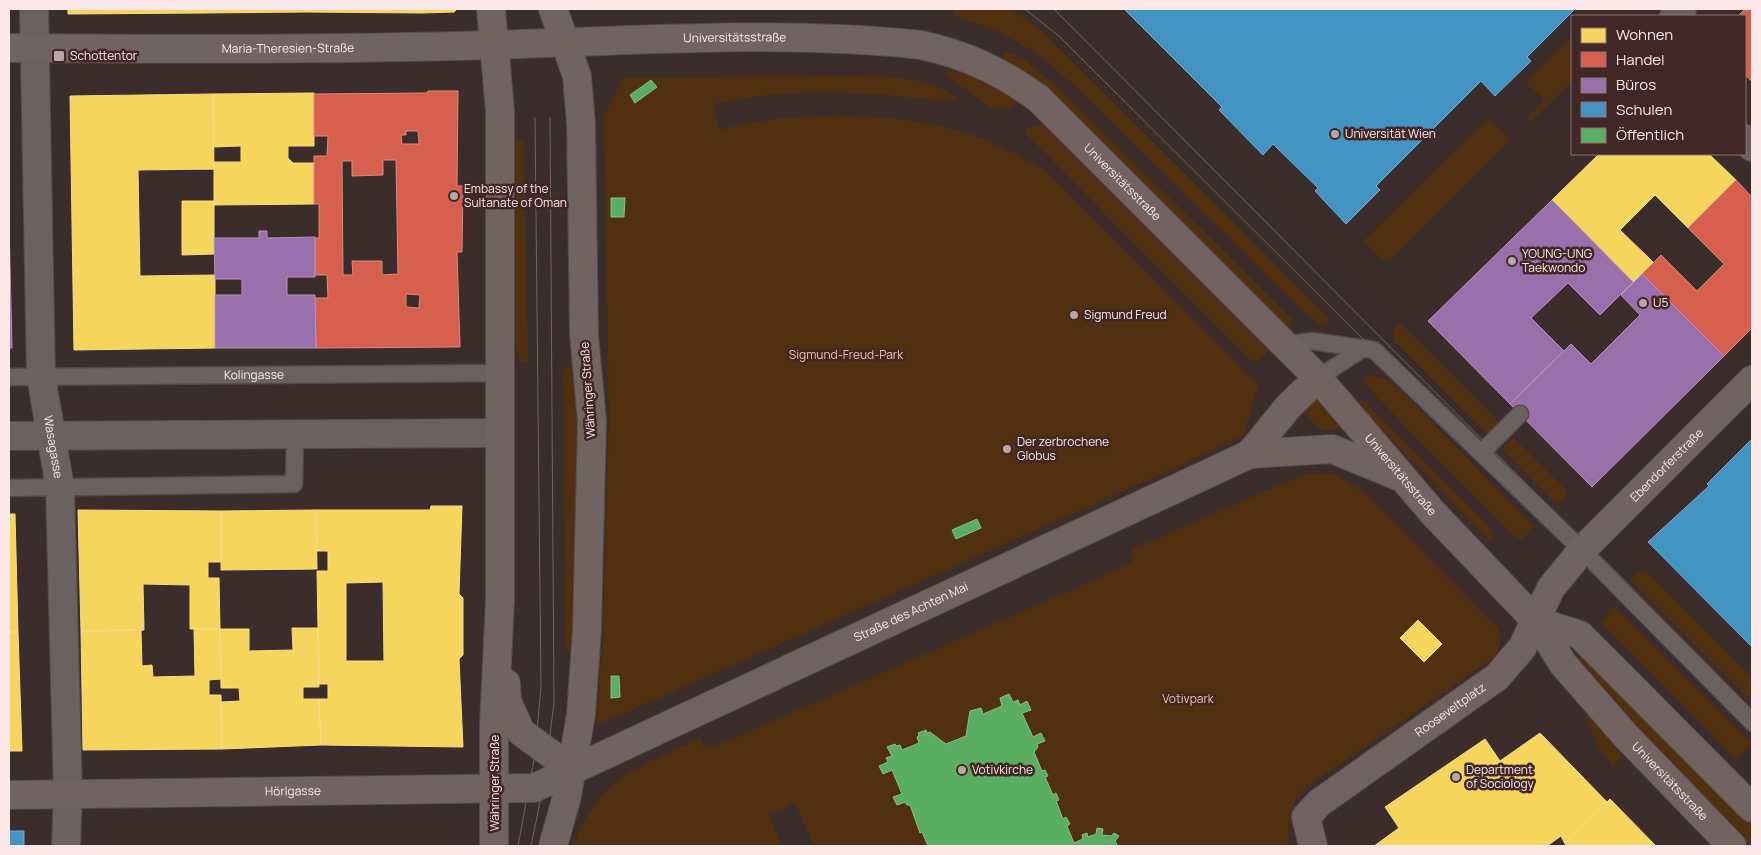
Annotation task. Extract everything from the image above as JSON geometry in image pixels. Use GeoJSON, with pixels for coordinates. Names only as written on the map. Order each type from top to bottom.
{"type":"FeatureCollection","features":[{"type":"Feature","properties":{"kind":"main road","name":"Währinger Straße"},"geometry":{"type":"LineString","coordinates":[[491,9],[500,111],[500,600],[494,725],[496,788],[494,846]]}},
{"type":"Feature","properties":{"kind":"main road","name":"Währinger Straße"},"geometry":{"type":"LineString","coordinates":[[553,9],[577,76],[581,124],[584,334],[592,421],[587,629],[581,714],[573,770],[553,846]]}},
{"type":"Feature","properties":{"kind":"main road","name":"Universitätsstraße"},"geometry":{"type":"LineString","coordinates":[[566,41],[756,38],[893,42],[946,51],[992,68],[1038,98],[1318,378],[1402,478],[1536,621],[1563,664],[1625,735],[1732,846]]}},
{"type":"Feature","properties":{"kind":"main road","name":"Maria-Theresien-Straße"},"geometry":{"type":"LineString","coordinates":[[21,48],[493,45],[566,41]]}},
{"type":"Feature","properties":{"kind":"main road","name":"Straße des Achten Mai"},"geometry":{"type":"LineString","coordinates":[[1250,454],[1288,407],[1318,378]]}},
{"type":"Feature","properties":{"kind":"main road","name":"Ebendorferstraße"},"geometry":{"type":"LineString","coordinates":[[1582,550],[1752,380]]}},
{"type":"Feature","properties":{"kind":"main road","name":"Straße des Achten Mai"},"geometry":{"type":"LineString","coordinates":[[573,770],[1250,454],[1332,449],[1402,478]]}},
{"type":"Feature","properties":{"kind":"main road","name":"Rooseveltplatz"},"geometry":{"type":"LineString","coordinates":[[1312,846],[1306,817],[1319,803],[1497,678],[1522,648],[1551,588],[1582,550]]}},
{"type":"Feature","properties":{"kind":"main road","name":"Währinger Straße"},"geometry":{"type":"LineString","coordinates":[[500,600],[507,701],[514,720],[521,732],[573,770]]}},
{"type":"Feature","properties":{"kind":"main road","name":"Universitätsstraße"},"geometry":{"type":"LineString","coordinates":[[1536,621],[1580,635],[1752,808]]}},
{"type":"Feature","properties":{"kind":"main road","name":"Hörlgasse"},"geometry":{"type":"LineString","coordinates":[[9,795],[68,796],[534,788],[573,770]]}},
{"type":"Feature","properties":{"kind":"street","name":"Wasagasse"},"geometry":{"type":"LineString","coordinates":[[34,9],[21,48],[41,376],[60,488],[68,796],[66,846]]}},
{"type":"Feature","properties":{"kind":"street"},"geometry":{"type":"LineString","coordinates":[[9,436],[499,432]]}},
{"type":"Feature","properties":{"kind":"lane"},"geometry":{"type":"LineString","coordinates":[[1285,345],[1312,341],[1374,350],[1582,550],[1752,722]]}},
{"type":"Feature","properties":{"kind":"lane"},"geometry":{"type":"LineString","coordinates":[[1318,378],[1362,348]]}},
{"type":"Feature","properties":{"kind":"lane","name":"Kolingasse"},"geometry":{"type":"LineString","coordinates":[[9,377],[500,372]]}},
{"type":"Feature","properties":{"kind":"lane"},"geometry":{"type":"LineString","coordinates":[[1482,453],[1520,414]]}},
{"type":"Feature","properties":{"kind":"lane"},"geometry":{"type":"LineString","coordinates":[[9,488],[294,484],[295,434]]}},
{"type":"Feature","properties":{"kind":"green space"},"geometry":{"type":"Polygon","coordinates":[[[955,9],[1009,9],[1039,28],[1330,320],[1323,327],[1301,309],[1075,86],[1042,57],[1000,32],[953,15],[955,9]]]}},
{"type":"Feature","properties":{"kind":"green space"},"geometry":{"type":"Polygon","coordinates":[[[1571,37],[1571,82],[1531,122],[1527,118],[1545,100],[1526,83],[1571,37]]]}},
{"type":"Feature","properties":{"kind":"green space"},"geometry":{"type":"Polygon","coordinates":[[[1008,52],[1022,58],[1056,85],[1288,315],[1292,320],[1286,330],[1004,64],[1004,54],[1008,52]]]}},
{"type":"Feature","properties":{"kind":"green space"},"geometry":{"type":"Polygon","coordinates":[[[946,69],[978,79],[1019,100],[1012,107],[992,109],[948,76],[946,69]]]}},
{"type":"Feature","properties":{"kind":"green space","name":"Sigmund-Freud-Park"},"geometry":{"type":"Polygon","coordinates":[[[867,76],[908,79],[927,83],[959,99],[950,101],[891,95],[831,92],[772,95],[713,105],[720,130],[750,123],[814,116],[880,118],[943,127],[972,135],[1044,169],[1258,385],[1244,435],[1184,464],[600,724],[596,720],[603,637],[609,419],[604,117],[622,78],[867,76]]]}},
{"type":"Feature","properties":{"kind":"green space"},"geometry":{"type":"Polygon","coordinates":[[[1488,119],[1511,139],[1390,260],[1384,260],[1365,243],[1365,239],[1488,119]]]}},
{"type":"Feature","properties":{"kind":"green space"},"geometry":{"type":"Polygon","coordinates":[[[1048,123],[1270,350],[1257,361],[1251,360],[1025,133],[1029,127],[1048,123]]]}},
{"type":"Feature","properties":{"kind":"green space"},"geometry":{"type":"Polygon","coordinates":[[[512,140],[524,141],[528,361],[520,362],[514,335],[512,140]]]}},
{"type":"Feature","properties":{"kind":"green space"},"geometry":{"type":"Polygon","coordinates":[[[1400,323],[1502,425],[1489,437],[1394,341],[1393,331],[1400,323]]]}},
{"type":"Feature","properties":{"kind":"green space"},"geometry":{"type":"Polygon","coordinates":[[[572,367],[578,413],[576,599],[572,651],[566,651],[563,369],[572,367]]]}},
{"type":"Feature","properties":{"kind":"green space"},"geometry":{"type":"Polygon","coordinates":[[[1371,375],[1389,381],[1404,394],[1534,526],[1522,539],[1516,538],[1375,395],[1363,379],[1371,375]]]}},
{"type":"Feature","properties":{"kind":"green space"},"geometry":{"type":"Polygon","coordinates":[[[1320,397],[1344,427],[1323,431],[1304,413],[1316,398],[1320,397]]]}},
{"type":"Feature","properties":{"kind":"green space"},"geometry":{"type":"Polygon","coordinates":[[[1357,398],[1367,404],[1490,528],[1493,535],[1492,542],[1371,419],[1362,409],[1357,398]]]}},
{"type":"Feature","properties":{"kind":"green space"},"geometry":{"type":"Polygon","coordinates":[[[1514,438],[1566,490],[1567,495],[1557,505],[1502,450],[1514,438]]]}},
{"type":"Feature","properties":{"kind":"green space","name":"Votivpark"},"geometry":{"type":"Polygon","coordinates":[[[1307,473],[1333,474],[1363,491],[1498,628],[1500,639],[1498,650],[1494,657],[1304,789],[1295,803],[1290,816],[1288,830],[1289,846],[814,846],[795,803],[768,815],[782,846],[573,846],[595,804],[608,789],[639,767],[700,739],[704,746],[712,748],[1130,564],[1133,555],[1131,550],[1307,473]]]}},
{"type":"Feature","properties":{"kind":"green space"},"geometry":{"type":"Polygon","coordinates":[[[1640,571],[1646,571],[1752,678],[1752,701],[1631,580],[1640,571]]]}},
{"type":"Feature","properties":{"kind":"green space"},"geometry":{"type":"Polygon","coordinates":[[[1613,605],[1752,743],[1736,759],[1601,623],[1613,605]]]}},
{"type":"Feature","properties":{"kind":"green space"},"geometry":{"type":"Polygon","coordinates":[[[1585,651],[1752,819],[1752,846],[1644,737],[1577,660],[1585,651]]]}},
{"type":"Feature","properties":{"kind":"green space"},"geometry":{"type":"Polygon","coordinates":[[[1588,715],[1622,756],[1613,766],[1598,746],[1586,717],[1588,715]]]}},
{"type":"Feature","properties":{"kind":"building: Wohnen"},"geometry":{"type":"Polygon","coordinates":[[[68,9],[203,9],[203,13],[68,14],[68,9]]]}},
{"type":"Feature","properties":{"kind":"building: Wohnen"},"geometry":{"type":"Polygon","coordinates":[[[203,9],[306,9],[306,12],[203,13],[203,9]]]}},
{"type":"Feature","properties":{"kind":"building: Wohnen"},"geometry":{"type":"Polygon","coordinates":[[[306,9],[457,9],[454,12],[422,13],[306,12],[306,9]]]}},
{"type":"Feature","properties":{"kind":"building: Wohnen"},"geometry":{"type":"Polygon","coordinates":[[[314,93],[314,146],[288,146],[288,158],[293,163],[314,163],[314,204],[214,205],[214,162],[241,162],[241,146],[214,147],[213,94],[314,93]]]}},
{"type":"Feature","properties":{"kind":"building: Wohnen"},"geometry":{"type":"Polygon","coordinates":[[[213,94],[214,169],[138,170],[140,276],[215,275],[215,348],[74,350],[70,96],[213,94]]]}},
{"type":"Feature","properties":{"kind":"building: Wohnen"},"geometry":{"type":"Polygon","coordinates":[[[1598,155],[1710,155],[1736,180],[1688,228],[1655,195],[1620,230],[1653,262],[1633,282],[1552,200],[1598,155]]]}},
{"type":"Feature","properties":{"kind":"building: Wohnen"},"geometry":{"type":"Polygon","coordinates":[[[182,201],[214,201],[214,254],[182,255],[182,201]]]}},
{"type":"Feature","properties":{"kind":"building: Wohnen"},"geometry":{"type":"Polygon","coordinates":[[[431,506],[462,506],[459,594],[463,598],[463,655],[459,659],[463,747],[321,745],[319,699],[328,699],[328,684],[319,684],[317,571],[328,571],[328,551],[317,551],[316,510],[430,510],[431,506]],[[383,582],[346,583],[346,661],[384,661],[383,582]]]}},
{"type":"Feature","properties":{"kind":"building: Wohnen"},"geometry":{"type":"Polygon","coordinates":[[[78,510],[221,511],[221,562],[208,562],[208,578],[219,578],[220,629],[190,629],[190,585],[143,584],[144,630],[81,631],[78,510]]]}},
{"type":"Feature","properties":{"kind":"building: Wohnen"},"geometry":{"type":"Polygon","coordinates":[[[316,510],[317,569],[221,570],[221,511],[316,510]]]}},
{"type":"Feature","properties":{"kind":"building: Wohnen"},"geometry":{"type":"Polygon","coordinates":[[[9,514],[15,514],[18,632],[9,632],[9,514]]]}},
{"type":"Feature","properties":{"kind":"building: Wohnen"},"geometry":{"type":"Polygon","coordinates":[[[1418,620],[1442,644],[1424,662],[1400,638],[1418,620]]]}},
{"type":"Feature","properties":{"kind":"building: Wohnen"},"geometry":{"type":"Polygon","coordinates":[[[292,628],[318,628],[319,687],[303,687],[303,699],[319,699],[321,745],[222,749],[221,702],[240,701],[239,688],[221,688],[220,629],[249,629],[249,651],[293,650],[292,628]]]}},
{"type":"Feature","properties":{"kind":"building: Wohnen"},"geometry":{"type":"Polygon","coordinates":[[[194,629],[220,629],[221,679],[209,680],[209,695],[221,695],[222,749],[83,750],[81,631],[141,630],[142,666],[152,665],[153,677],[195,676],[194,629]]]}},
{"type":"Feature","properties":{"kind":"building: Wohnen"},"geometry":{"type":"Polygon","coordinates":[[[9,632],[18,632],[22,751],[9,751],[9,632]]]}},
{"type":"Feature","properties":{"kind":"building: Wohnen"},"geometry":{"type":"Polygon","coordinates":[[[1540,733],[1607,802],[1565,844],[1561,836],[1547,846],[1374,846],[1399,828],[1385,807],[1485,739],[1500,761],[1540,733]]]}},
{"type":"Feature","properties":{"kind":"building: Wohnen"},"geometry":{"type":"Polygon","coordinates":[[[1610,799],[1656,846],[1568,846],[1565,844],[1610,799]]]}},
{"type":"Feature","properties":{"kind":"building: Handel"},"geometry":{"type":"Polygon","coordinates":[[[1745,9],[1752,9],[1752,82],[1746,75],[1746,15],[1739,15],[1745,9]]]}},
{"type":"Feature","properties":{"kind":"building: Handel"},"geometry":{"type":"Polygon","coordinates":[[[428,91],[458,91],[457,186],[463,186],[462,252],[457,252],[460,347],[316,348],[315,298],[328,298],[327,275],[315,275],[315,238],[319,238],[319,204],[314,204],[314,156],[327,156],[328,136],[314,136],[314,94],[427,93],[428,91]],[[406,131],[406,135],[401,135],[402,144],[419,144],[418,131],[406,131]],[[383,160],[383,175],[352,176],[352,161],[342,161],[343,275],[353,275],[352,261],[382,261],[382,275],[398,274],[396,160],[383,160]],[[406,294],[406,307],[419,308],[420,295],[406,294]]]}},
{"type":"Feature","properties":{"kind":"building: Handel"},"geometry":{"type":"Polygon","coordinates":[[[1736,180],[1752,197],[1752,328],[1724,356],[1642,274],[1661,255],[1697,291],[1724,264],[1688,228],[1736,180]]]}},
{"type":"Feature","properties":{"kind":"building: Büros"},"geometry":{"type":"Polygon","coordinates":[[[1552,200],[1633,282],[1600,315],[1568,283],[1531,318],[1564,351],[1510,404],[1428,321],[1552,200]]]}},
{"type":"Feature","properties":{"kind":"building: Büros"},"geometry":{"type":"Polygon","coordinates":[[[9,223],[12,348],[9,348],[9,223]]]}},
{"type":"Feature","properties":{"kind":"building: Büros"},"geometry":{"type":"Polygon","coordinates":[[[259,231],[267,231],[267,238],[315,237],[315,277],[287,277],[287,295],[315,295],[316,348],[215,348],[215,295],[242,295],[242,279],[215,279],[214,238],[259,238],[259,231]]]}},
{"type":"Feature","properties":{"kind":"building: Büros"},"geometry":{"type":"Polygon","coordinates":[[[1642,274],[1724,356],[1592,487],[1510,404],[1571,344],[1591,364],[1640,315],[1621,295],[1642,274]]]}},
{"type":"Feature","properties":{"kind":"building: Schulen","name":"Universität Wien"},"geometry":{"type":"Polygon","coordinates":[[[1124,9],[1575,9],[1527,57],[1531,61],[1495,96],[1481,81],[1376,186],[1380,190],[1346,224],[1315,191],[1318,188],[1273,144],[1263,155],[1219,110],[1222,107],[1124,9]]]}},
{"type":"Feature","properties":{"kind":"building: Schulen"},"geometry":{"type":"Polygon","coordinates":[[[1752,439],[1752,647],[1648,542],[1709,486],[1707,484],[1752,439]]]}},
{"type":"Feature","properties":{"kind":"building: Schulen"},"geometry":{"type":"Polygon","coordinates":[[[9,831],[24,831],[24,846],[9,846],[9,831]]]}},
{"type":"Feature","properties":{"kind":"building: Öffentlich"},"geometry":{"type":"Polygon","coordinates":[[[651,80],[657,87],[635,103],[630,95],[651,80]]]}},
{"type":"Feature","properties":{"kind":"building: Öffentlich"},"geometry":{"type":"Polygon","coordinates":[[[611,198],[625,198],[624,217],[611,217],[611,198]]]}},
{"type":"Feature","properties":{"kind":"building: Öffentlich"},"geometry":{"type":"Polygon","coordinates":[[[977,519],[981,528],[956,539],[952,530],[977,519]]]}},
{"type":"Feature","properties":{"kind":"building: Öffentlich"},"geometry":{"type":"Polygon","coordinates":[[[611,676],[619,676],[620,697],[611,698],[611,676]]]}},
{"type":"Feature","properties":{"kind":"building: Öffentlich","name":"Votivkirche"},"geometry":{"type":"Polygon","coordinates":[[[1009,694],[1013,702],[1018,700],[1020,705],[1027,701],[1031,710],[1022,713],[1033,737],[1041,733],[1045,741],[1037,744],[1038,747],[1034,752],[1042,771],[1045,770],[1048,776],[1045,777],[1053,795],[1056,793],[1059,800],[1056,801],[1063,819],[1066,817],[1070,824],[1067,826],[1074,843],[1083,839],[1082,835],[1087,833],[1088,837],[1096,834],[1097,828],[1103,829],[1102,835],[1111,836],[1114,833],[1119,836],[1115,841],[1118,846],[928,846],[922,832],[920,833],[910,805],[907,805],[905,802],[897,805],[893,797],[902,794],[892,770],[883,774],[879,766],[888,762],[886,758],[892,756],[887,747],[895,744],[896,746],[900,745],[902,750],[919,743],[918,733],[926,730],[927,733],[930,732],[946,744],[966,736],[970,711],[981,708],[983,714],[1002,706],[1000,698],[1009,694]]]}},
{"type":"Feature","properties":{"kind":"tram line"},"geometry":{"type":"LineString","coordinates":[[1025,9],[1060,37],[1374,350],[1752,733]]}},
{"type":"Feature","properties":{"kind":"tram line"},"geometry":{"type":"LineString","coordinates":[[1054,9],[1752,711]]}},
{"type":"Feature","properties":{"kind":"tram line"},"geometry":{"type":"LineString","coordinates":[[518,846],[534,760],[541,688],[535,118]]}},
{"type":"Feature","properties":{"kind":"tram line"},"geometry":{"type":"LineString","coordinates":[[531,846],[544,783],[554,703],[550,118]]}},
{"type":"Feature","properties":{"kind":"place","name":"Schottentor"},"geometry":{"type":"Point","coordinates":[59,56]}},
{"type":"Feature","properties":{"kind":"place","name":"Universität Wien"},"geometry":{"type":"Point","coordinates":[1335,134]}},
{"type":"Feature","properties":{"kind":"place","name":"Embassy of the Sultanate of Oman"},"geometry":{"type":"Point","coordinates":[454,196]}},
{"type":"Feature","properties":{"kind":"place","name":"YOUNG-UNG Taekwondo"},"geometry":{"type":"Point","coordinates":[1512,261]}},
{"type":"Feature","properties":{"kind":"place","name":"U5"},"geometry":{"type":"Point","coordinates":[1643,303]}},
{"type":"Feature","properties":{"kind":"place","name":"Sigmund Freud"},"geometry":{"type":"Point","coordinates":[1074,315]}},
{"type":"Feature","properties":{"kind":"place","name":"Der zerbrochene Globus"},"geometry":{"type":"Point","coordinates":[1007,449]}},
{"type":"Feature","properties":{"kind":"place","name":"Votivkirche"},"geometry":{"type":"Point","coordinates":[962,770]}},
{"type":"Feature","properties":{"kind":"place","name":"Department of Sociology"},"geometry":{"type":"Point","coordinates":[1456,777]}}]}
